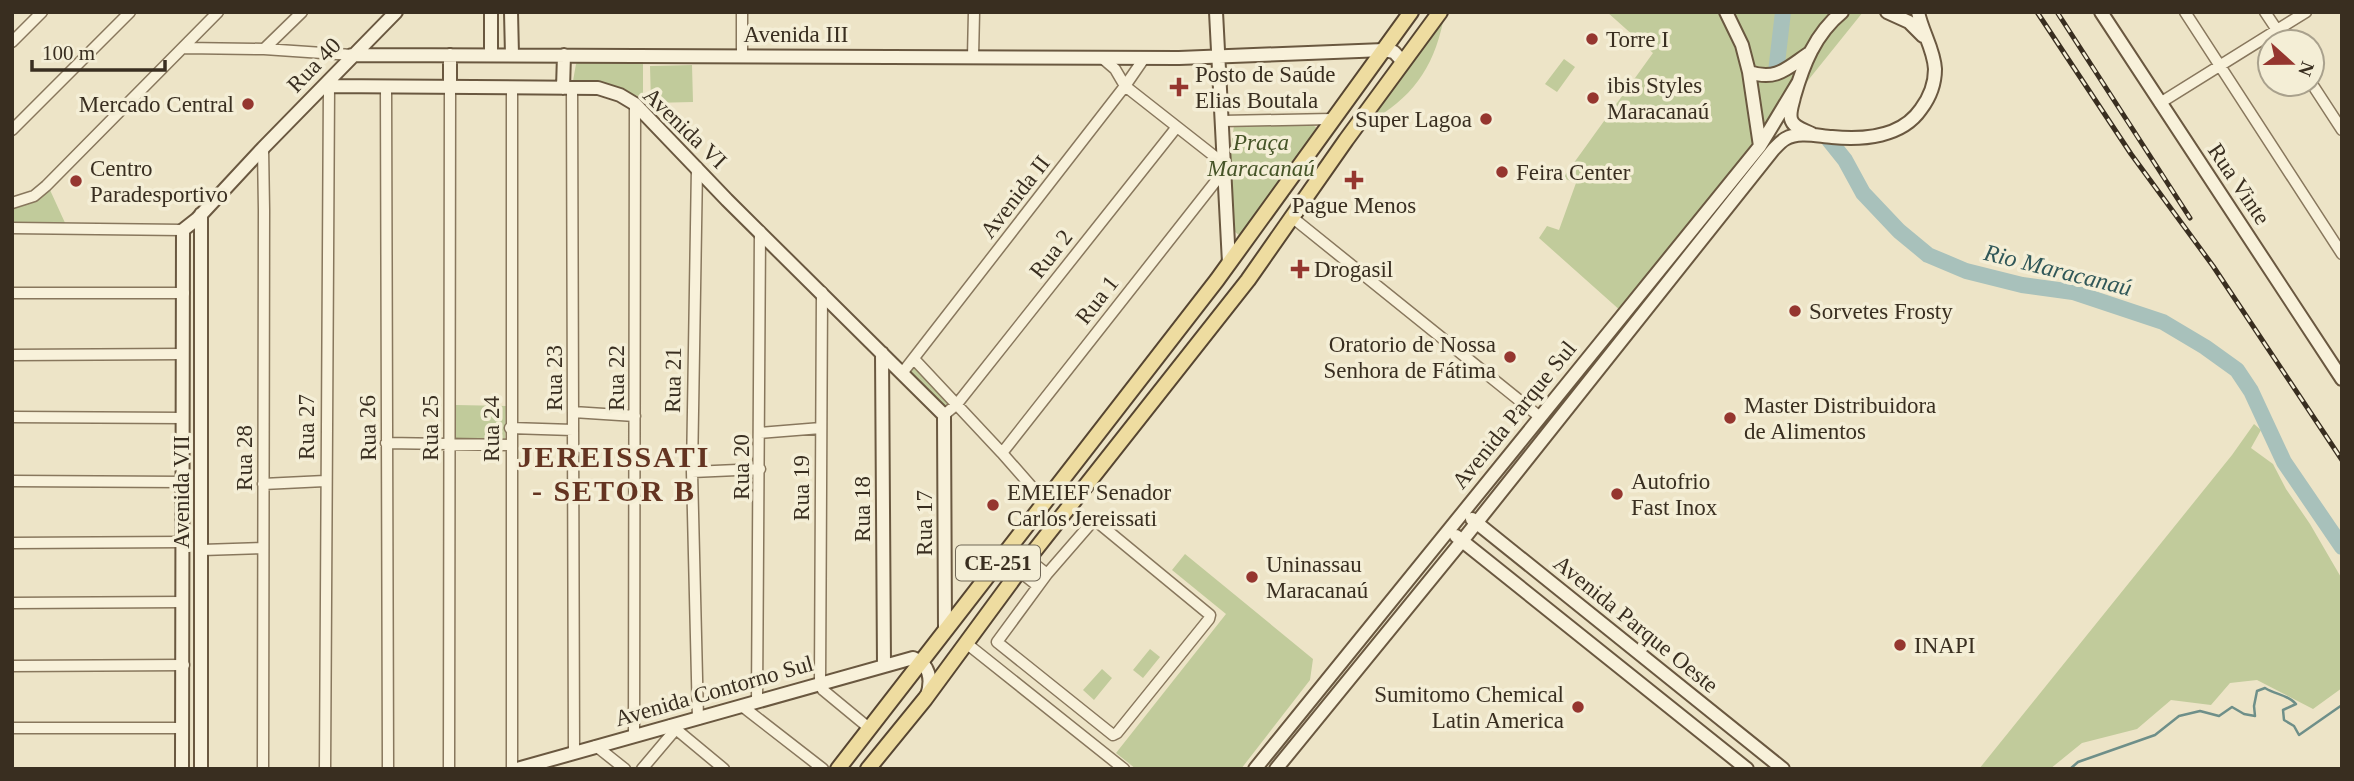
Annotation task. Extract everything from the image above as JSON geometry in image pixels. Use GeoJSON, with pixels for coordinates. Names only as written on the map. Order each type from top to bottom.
{"type":"FeatureCollection","features":[{"type":"Feature","properties":{"kind":"main road","name":"CE-251"},"geometry":{"type":"LineString","coordinates":[[838,769],[1141,380],[1411,12]]}},
{"type":"Feature","properties":{"kind":"main road","name":"CE-251"},"geometry":{"type":"LineString","coordinates":[[868,769],[913,715],[1024,565],[1157,393],[1248,280],[1440,12]]}},
{"type":"Feature","properties":{"kind":"main road"},"geometry":{"type":"LineString","coordinates":[[1157,358],[1175,372]]}},
{"type":"Feature","properties":{"kind":"main road"},"geometry":{"type":"LineString","coordinates":[[1141,380],[1157,393]]}},
{"type":"Feature","properties":{"kind":"main road"},"geometry":{"type":"LineString","coordinates":[[879,716],[893,721],[913,715]]}},
{"type":"Feature","properties":{"kind":"street"},"geometry":{"type":"LineString","coordinates":[[12,42],[42,12]]}},
{"type":"Feature","properties":{"kind":"street"},"geometry":{"type":"LineString","coordinates":[[12,130],[130,12]]}},
{"type":"Feature","properties":{"kind":"street"},"geometry":{"type":"LineString","coordinates":[[12,203],[34,196],[46,187],[218,12]]}},
{"type":"Feature","properties":{"kind":"street"},"geometry":{"type":"LineString","coordinates":[[264,49],[302,12]]}},
{"type":"Feature","properties":{"kind":"street","name":"Rua 40"},"geometry":{"type":"LineString","coordinates":[[263,148],[396,12]]}},
{"type":"Feature","properties":{"kind":"street"},"geometry":{"type":"LineString","coordinates":[[491,12],[491,55]]}},
{"type":"Feature","properties":{"kind":"street"},"geometry":{"type":"LineString","coordinates":[[511,12],[512,55]]}},
{"type":"Feature","properties":{"kind":"street"},"geometry":{"type":"LineString","coordinates":[[742,12],[742,55]]}},
{"type":"Feature","properties":{"kind":"street"},"geometry":{"type":"LineString","coordinates":[[973,57],[974,12]]}},
{"type":"Feature","properties":{"kind":"street"},"geometry":{"type":"LineString","coordinates":[[1216,12],[1229,263]]}},
{"type":"Feature","properties":{"kind":"street"},"geometry":{"type":"LineString","coordinates":[[1726,12],[1742,46],[1749,72],[1760,146]]}},
{"type":"Feature","properties":{"kind":"street","name":"Avenida Parque Sul"},"geometry":{"type":"LineString","coordinates":[[1842,12],[1818,38],[1808,54],[1798,83],[1791,119],[1795,126],[1812,134],[1832,138],[1878,136],[1906,124],[1927,102],[1934,86],[1933,55],[1918,12]]}},
{"type":"Feature","properties":{"kind":"street"},"geometry":{"type":"LineString","coordinates":[[1887,12],[1909,22],[1926,38]]}},
{"type":"Feature","properties":{"kind":"street","name":"Rua Vinte"},"geometry":{"type":"LineString","coordinates":[[2101,12],[2342,379]]}},
{"type":"Feature","properties":{"kind":"street"},"geometry":{"type":"LineString","coordinates":[[2185,12],[2342,254]]}},
{"type":"Feature","properties":{"kind":"street"},"geometry":{"type":"LineString","coordinates":[[2265,12],[2276,28]]}},
{"type":"Feature","properties":{"kind":"street"},"geometry":{"type":"LineString","coordinates":[[2280,28],[2306,12]]}},
{"type":"Feature","properties":{"kind":"street"},"geometry":{"type":"LineString","coordinates":[[2161,103],[2256,44]]}},
{"type":"Feature","properties":{"kind":"street","name":"Avenida III"},"geometry":{"type":"LineString","coordinates":[[184,48],[264,49],[352,55],[973,57],[1145,57],[1384,50]]}},
{"type":"Feature","properties":{"kind":"street"},"geometry":{"type":"LineString","coordinates":[[1384,50],[1394,52],[1403,62]]}},
{"type":"Feature","properties":{"kind":"street"},"geometry":{"type":"LineString","coordinates":[[1749,72],[1763,77],[1776,75],[1808,54]]}},
{"type":"Feature","properties":{"kind":"street"},"geometry":{"type":"LineString","coordinates":[[450,55],[450,88]]}},
{"type":"Feature","properties":{"kind":"street"},"geometry":{"type":"LineString","coordinates":[[564,55],[568,88]]}},
{"type":"Feature","properties":{"kind":"street"},"geometry":{"type":"LineString","coordinates":[[1101,57],[1115,69],[1125,86],[1223,168]]}},
{"type":"Feature","properties":{"kind":"street","name":"Avenida II"},"geometry":{"type":"LineString","coordinates":[[903,372],[1145,57]]}},
{"type":"Feature","properties":{"kind":"street","name":"Avenida Parque Sul"},"geometry":{"type":"LineString","coordinates":[[1255,769],[1760,146],[1798,83]]}},
{"type":"Feature","properties":{"kind":"street","name":"Avenida VI"},"geometry":{"type":"LineString","coordinates":[[326,86],[598,88],[635,104],[944,415]]}},
{"type":"Feature","properties":{"kind":"street","name":"Rua 27"},"geometry":{"type":"LineString","coordinates":[[326,86],[326,769]]}},
{"type":"Feature","properties":{"kind":"street","name":"Rua 26"},"geometry":{"type":"LineString","coordinates":[[386,87],[388,769]]}},
{"type":"Feature","properties":{"kind":"street","name":"Rua 25"},"geometry":{"type":"LineString","coordinates":[[449,769],[450,88]]}},
{"type":"Feature","properties":{"kind":"street","name":"Rua 24"},"geometry":{"type":"LineString","coordinates":[[512,88],[510,428],[519,768]]}},
{"type":"Feature","properties":{"kind":"street","name":"Rua 23"},"geometry":{"type":"LineString","coordinates":[[568,88],[574,752]]}},
{"type":"Feature","properties":{"kind":"street"},"geometry":{"type":"LineString","coordinates":[[2321,98],[2342,130]]}},
{"type":"Feature","properties":{"kind":"street","name":"Rua 22"},"geometry":{"type":"LineString","coordinates":[[634,736],[635,104]]}},
{"type":"Feature","properties":{"kind":"street"},"geometry":{"type":"LineString","coordinates":[[1222,121],[1332,119]]}},
{"type":"Feature","properties":{"kind":"street","name":"Rua 2"},"geometry":{"type":"LineString","coordinates":[[944,415],[957,404],[1176,128]]}},
{"type":"Feature","properties":{"kind":"street","name":"Avenida Parque Sul"},"geometry":{"type":"LineString","coordinates":[[1276,769],[1462,541],[1773,150],[1785,139],[1812,134]]}},
{"type":"Feature","properties":{"kind":"street"},"geometry":{"type":"LineString","coordinates":[[12,228],[183,230],[263,148]]}},
{"type":"Feature","properties":{"kind":"street","name":"Rua 28"},"geometry":{"type":"LineString","coordinates":[[263,148],[263,769]]}},
{"type":"Feature","properties":{"kind":"street","name":"Rua 21"},"geometry":{"type":"LineString","coordinates":[[697,167],[692,472],[698,719]]}},
{"type":"Feature","properties":{"kind":"street","name":"Rua 1"},"geometry":{"type":"LineString","coordinates":[[1002,453],[1223,168]]}},
{"type":"Feature","properties":{"kind":"street","name":"Avenida VII"},"geometry":{"type":"LineString","coordinates":[[201,214],[201,769]]}},
{"type":"Feature","properties":{"kind":"street"},"geometry":{"type":"LineString","coordinates":[[1293,218],[1540,417]]}},
{"type":"Feature","properties":{"kind":"street","name":"Avenida VII"},"geometry":{"type":"LineString","coordinates":[[182,769],[183,230]]}},
{"type":"Feature","properties":{"kind":"street","name":"Rua 20"},"geometry":{"type":"LineString","coordinates":[[757,702],[760,232]]}},
{"type":"Feature","properties":{"kind":"street","name":"Rua 19"},"geometry":{"type":"LineString","coordinates":[[820,684],[822,292]]}},
{"type":"Feature","properties":{"kind":"street"},"geometry":{"type":"LineString","coordinates":[[12,293],[184,293]]}},
{"type":"Feature","properties":{"kind":"street","name":"Rua 18"},"geometry":{"type":"LineString","coordinates":[[882,353],[884,665]]}},
{"type":"Feature","properties":{"kind":"street"},"geometry":{"type":"LineString","coordinates":[[12,355],[183,354]]}},
{"type":"Feature","properties":{"kind":"street"},"geometry":{"type":"LineString","coordinates":[[914,359],[1045,502]]}},
{"type":"Feature","properties":{"kind":"street"},"geometry":{"type":"LineString","coordinates":[[573,412],[635,416]]}},
{"type":"Feature","properties":{"kind":"street","name":"Rua 17"},"geometry":{"type":"LineString","coordinates":[[944,415],[946,631]]}},
{"type":"Feature","properties":{"kind":"street"},"geometry":{"type":"LineString","coordinates":[[12,417],[183,418]]}},
{"type":"Feature","properties":{"kind":"street"},"geometry":{"type":"LineString","coordinates":[[510,428],[573,430]]}},
{"type":"Feature","properties":{"kind":"street"},"geometry":{"type":"LineString","coordinates":[[760,433],[821,428]]}},
{"type":"Feature","properties":{"kind":"street"},"geometry":{"type":"LineString","coordinates":[[386,443],[511,445]]}},
{"type":"Feature","properties":{"kind":"street"},"geometry":{"type":"LineString","coordinates":[[183,448],[202,449]]}},
{"type":"Feature","properties":{"kind":"street"},"geometry":{"type":"LineString","coordinates":[[692,472],[760,469]]}},
{"type":"Feature","properties":{"kind":"street"},"geometry":{"type":"LineString","coordinates":[[12,481],[183,482]]}},
{"type":"Feature","properties":{"kind":"street"},"geometry":{"type":"LineString","coordinates":[[263,484],[326,481]]}},
{"type":"Feature","properties":{"kind":"street","name":"Avenida Parque Oeste"},"geometry":{"type":"LineString","coordinates":[[1463,511],[1783,769]]}},
{"type":"Feature","properties":{"kind":"street"},"geometry":{"type":"LineString","coordinates":[[1096,521],[1208,611],[1209,619],[1113,735],[997,642],[1048,574],[1090,522],[1096,521]]}},
{"type":"Feature","properties":{"kind":"street","name":"Avenida Parque Oeste"},"geometry":{"type":"LineString","coordinates":[[1448,530],[1747,769]]}},
{"type":"Feature","properties":{"kind":"street"},"geometry":{"type":"LineString","coordinates":[[12,543],[183,542]]}},
{"type":"Feature","properties":{"kind":"street"},"geometry":{"type":"LineString","coordinates":[[202,550],[263,548]]}},
{"type":"Feature","properties":{"kind":"street"},"geometry":{"type":"LineString","coordinates":[[1024,565],[1048,574]]}},
{"type":"Feature","properties":{"kind":"street"},"geometry":{"type":"LineString","coordinates":[[1024,565],[1038,586]]}},
{"type":"Feature","properties":{"kind":"street"},"geometry":{"type":"LineString","coordinates":[[12,603],[183,602]]}},
{"type":"Feature","properties":{"kind":"street"},"geometry":{"type":"LineString","coordinates":[[184,640],[201,640]]}},
{"type":"Feature","properties":{"kind":"street"},"geometry":{"type":"LineString","coordinates":[[967,643],[1124,769]]}},
{"type":"Feature","properties":{"kind":"street","name":"Avenida Contorno Sul"},"geometry":{"type":"LineString","coordinates":[[519,768],[673,728],[914,657],[922,662]]}},
{"type":"Feature","properties":{"kind":"street"},"geometry":{"type":"LineString","coordinates":[[922,662],[927,667],[929,681],[925,699]]}},
{"type":"Feature","properties":{"kind":"street"},"geometry":{"type":"LineString","coordinates":[[12,666],[184,665]]}},
{"type":"Feature","properties":{"kind":"street"},"geometry":{"type":"LineString","coordinates":[[820,684],[823,690],[869,729]]}},
{"type":"Feature","properties":{"kind":"street"},"geometry":{"type":"LineString","coordinates":[[742,706],[823,769]]}},
{"type":"Feature","properties":{"kind":"street"},"geometry":{"type":"LineString","coordinates":[[12,728],[183,728]]}},
{"type":"Feature","properties":{"kind":"street"},"geometry":{"type":"LineString","coordinates":[[642,769],[673,728],[724,769]]}},
{"type":"Feature","properties":{"kind":"street"},"geometry":{"type":"LineString","coordinates":[[596,746],[625,769]]}},
{"type":"Feature","properties":{"kind":"green space"},"geometry":{"type":"Polygon","coordinates":[[[1607,12],[1863,12],[1622,312],[1539,238],[1547,226],[1559,230],[1576,183],[1563,178],[1653,53],[1607,12]]]}},
{"type":"Feature","properties":{"kind":"green space"},"geometry":{"type":"Polygon","coordinates":[[[1443,22],[1433,54],[1418,81],[1397,103],[1369,122],[1443,22]]]}},
{"type":"Feature","properties":{"kind":"green space"},"geometry":{"type":"Polygon","coordinates":[[[580,59],[643,60],[643,98],[614,87],[573,81],[576,64],[580,59]]]}},
{"type":"Feature","properties":{"kind":"green space"},"geometry":{"type":"Polygon","coordinates":[[[1564,59],[1575,67],[1557,92],[1545,84],[1564,59]]]}},
{"type":"Feature","properties":{"kind":"green space"},"geometry":{"type":"Polygon","coordinates":[[[692,65],[693,102],[651,103],[650,66],[692,65]]]}},
{"type":"Feature","properties":{"kind":"green space","name":"Praça Maracanaú"},"geometry":{"type":"Polygon","coordinates":[[[1234,125],[1316,127],[1240,236],[1234,231],[1230,157],[1234,125]]]}},
{"type":"Feature","properties":{"kind":"green space"},"geometry":{"type":"Polygon","coordinates":[[[50,190],[66,225],[12,224],[12,209],[32,203],[50,190]]]}},
{"type":"Feature","properties":{"kind":"green space"},"geometry":{"type":"Polygon","coordinates":[[[916,365],[951,405],[943,410],[908,374],[916,365]]]}},
{"type":"Feature","properties":{"kind":"green space"},"geometry":{"type":"Polygon","coordinates":[[[456,405],[506,406],[505,440],[456,440],[456,405]]]}},
{"type":"Feature","properties":{"kind":"green space"},"geometry":{"type":"Polygon","coordinates":[[[2254,424],[2261,430],[2251,448],[2273,464],[2342,579],[2342,688],[2313,709],[2257,680],[2230,683],[2211,705],[2171,700],[2137,729],[2082,743],[2050,769],[1979,769],[2232,455],[2254,424]]]}},
{"type":"Feature","properties":{"kind":"green space"},"geometry":{"type":"Polygon","coordinates":[[[1185,554],[1313,659],[1310,680],[1241,769],[1136,769],[1116,753],[1226,614],[1172,570],[1185,554]]]}},
{"type":"Feature","properties":{"kind":"green space"},"geometry":{"type":"Polygon","coordinates":[[[1150,649],[1160,657],[1143,678],[1133,670],[1150,649]]]}},
{"type":"Feature","properties":{"kind":"green space"},"geometry":{"type":"Polygon","coordinates":[[[1102,669],[1112,678],[1094,700],[1083,690],[1102,669]]]}},
{"type":"Feature","properties":{"kind":"waterway","name":"Rio Maracanaú"},"geometry":{"type":"LineString","coordinates":[[1776,72],[1783,12]]}},
{"type":"Feature","properties":{"kind":"waterway","name":"Rio Maracanaú"},"geometry":{"type":"LineString","coordinates":[[1829,140],[1845,160],[1863,193],[1899,231],[1928,255],[1966,271],[2022,285],[2073,292],[2163,322],[2237,370],[2251,391],[2284,462],[2342,547]]}},
{"type":"Feature","properties":{"kind":"waterway"},"geometry":{"type":"LineString","coordinates":[[2070,769],[2078,762],[2155,735],[2179,716],[2200,711],[2219,716],[2232,707],[2244,714],[2255,716],[2257,691],[2265,688],[2289,698],[2296,704],[2283,710],[2284,720],[2294,726],[2299,735],[2342,705]]}},
{"type":"Feature","properties":{"kind":"railway"},"geometry":{"type":"LineString","coordinates":[[2037,12],[2131,154],[2213,266],[2342,460]]}},
{"type":"Feature","properties":{"kind":"railway"},"geometry":{"type":"LineString","coordinates":[[2057,12],[2190,218]]}},
{"type":"Feature","properties":{"kind":"place","name":"Torre I"},"geometry":{"type":"Point","coordinates":[1592,39]}},
{"type":"Feature","properties":{"kind":"place","name":"Posto de Saúde Elias Boutala"},"geometry":{"type":"Point","coordinates":[1179,87]}},
{"type":"Feature","properties":{"kind":"place","name":"ibis Styles Maracanaú"},"geometry":{"type":"Point","coordinates":[1593,98]}},
{"type":"Feature","properties":{"kind":"place","name":"Mercado Central"},"geometry":{"type":"Point","coordinates":[248,104]}},
{"type":"Feature","properties":{"kind":"place","name":"Super Lagoa"},"geometry":{"type":"Point","coordinates":[1486,119]}},
{"type":"Feature","properties":{"kind":"place","name":"Feira Center"},"geometry":{"type":"Point","coordinates":[1502,172]}},
{"type":"Feature","properties":{"kind":"place","name":"Pague Menos"},"geometry":{"type":"Point","coordinates":[1354,180]}},
{"type":"Feature","properties":{"kind":"place","name":"Centro Paradesportivo"},"geometry":{"type":"Point","coordinates":[76,181]}},
{"type":"Feature","properties":{"kind":"place","name":"Drogasil"},"geometry":{"type":"Point","coordinates":[1300,269]}},
{"type":"Feature","properties":{"kind":"place","name":"Sorvetes Frosty"},"geometry":{"type":"Point","coordinates":[1795,311]}},
{"type":"Feature","properties":{"kind":"place","name":"Oratorio de Nossa Senhora de Fátima"},"geometry":{"type":"Point","coordinates":[1510,357]}},
{"type":"Feature","properties":{"kind":"place","name":"Master Distribuidora de Alimentos"},"geometry":{"type":"Point","coordinates":[1730,418]}},
{"type":"Feature","properties":{"kind":"place","name":"Autofrio Fast Inox"},"geometry":{"type":"Point","coordinates":[1617,494]}},
{"type":"Feature","properties":{"kind":"place","name":"EMEIEF Senador Carlos Jereissati"},"geometry":{"type":"Point","coordinates":[993,505]}},
{"type":"Feature","properties":{"kind":"place","name":"Uninassau Maracanaú"},"geometry":{"type":"Point","coordinates":[1252,577]}},
{"type":"Feature","properties":{"kind":"place","name":"INAPI"},"geometry":{"type":"Point","coordinates":[1900,645]}},
{"type":"Feature","properties":{"kind":"place","name":"Sumitomo Chemical Latin America"},"geometry":{"type":"Point","coordinates":[1578,707]}},
{"type":"Feature","properties":{"kind":"district","name":"JEREISSATI - SETOR B"},"geometry":{"type":"Point","coordinates":[614,473]}}]}
